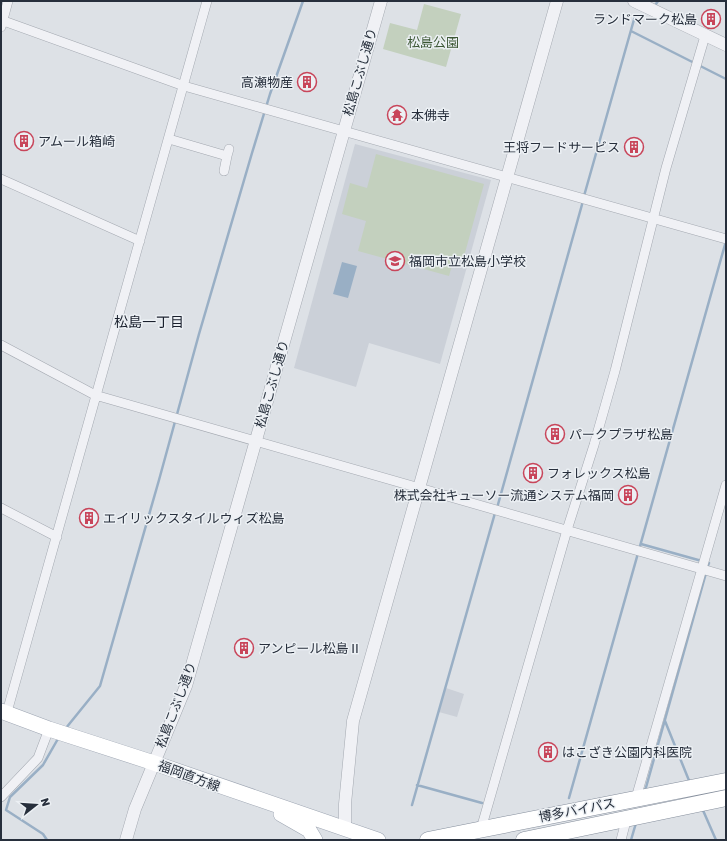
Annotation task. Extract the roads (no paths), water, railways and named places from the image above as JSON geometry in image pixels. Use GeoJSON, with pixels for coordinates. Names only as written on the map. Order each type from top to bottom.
{"type":"FeatureCollection","features":[{"type":"Feature","properties":{"kind":"highway","name":"博多バイパス"},"geometry":{"type":"LineString","coordinates":[[428,840],[726,781]]}},
{"type":"Feature","properties":{"kind":"highway","name":"博多バイパス"},"geometry":{"type":"LineString","coordinates":[[524,840],[627,817],[726,798]]}},
{"type":"Feature","properties":{"kind":"main road","name":"福岡直方線"},"geometry":{"type":"LineString","coordinates":[[4,712],[48,729],[154,763],[258,800],[345,827],[378,840]]}},
{"type":"Feature","properties":{"kind":"main road"},"geometry":{"type":"LineString","coordinates":[[258,800],[309,830],[315,840]]}},
{"type":"Feature","properties":{"kind":"street"},"geometry":{"type":"LineString","coordinates":[[8,1],[2,22],[184,86],[726,239]]}},
{"type":"Feature","properties":{"kind":"street"},"geometry":{"type":"LineString","coordinates":[[4,712],[57,537],[95,395],[207,1]]}},
{"type":"Feature","properties":{"kind":"street","name":"松島こぶし通り"},"geometry":{"type":"LineString","coordinates":[[126,840],[135,809],[186,686],[380,1]]}},
{"type":"Feature","properties":{"kind":"street"},"geometry":{"type":"LineString","coordinates":[[345,827],[345,804],[352,721],[557,1]]}},
{"type":"Feature","properties":{"kind":"street"},"geometry":{"type":"LineString","coordinates":[[634,1],[726,45]]}},
{"type":"Feature","properties":{"kind":"street"},"geometry":{"type":"LineString","coordinates":[[481,829],[567,530],[613,378],[653,218],[705,36]]}},
{"type":"Feature","properties":{"kind":"street"},"geometry":{"type":"LineString","coordinates":[[169,138],[228,153],[224,171]]}},
{"type":"Feature","properties":{"kind":"street"},"geometry":{"type":"LineString","coordinates":[[1,179],[140,241]]}},
{"type":"Feature","properties":{"kind":"street"},"geometry":{"type":"LineString","coordinates":[[1,346],[95,395],[726,576]]}},
{"type":"Feature","properties":{"kind":"street"},"geometry":{"type":"LineString","coordinates":[[636,798],[726,485]]}},
{"type":"Feature","properties":{"kind":"street"},"geometry":{"type":"LineString","coordinates":[[1,508],[57,537]]}},
{"type":"Feature","properties":{"kind":"street"},"geometry":{"type":"LineString","coordinates":[[1,797],[38,758],[48,729]]}},
{"type":"Feature","properties":{"kind":"street"},"geometry":{"type":"LineString","coordinates":[[621,840],[627,817]]}},
{"type":"Feature","properties":{"kind":"water"},"geometry":{"type":"Polygon","coordinates":[[[342,262],[357,266],[348,298],[333,294],[342,262]]]}},
{"type":"Feature","properties":{"kind":"waterway"},"geometry":{"type":"LineString","coordinates":[[66,728],[100,686],[199,334],[252,153],[270,94],[303,1]]}},
{"type":"Feature","properties":{"kind":"waterway"},"geometry":{"type":"LineString","coordinates":[[584,196],[635,16]]}},
{"type":"Feature","properties":{"kind":"waterway"},"geometry":{"type":"LineString","coordinates":[[631,31],[726,79]]}},
{"type":"Feature","properties":{"kind":"waterway"},"geometry":{"type":"LineString","coordinates":[[497,508],[583,201]]}},
{"type":"Feature","properties":{"kind":"waterway"},"geometry":{"type":"LineString","coordinates":[[569,798],[726,241]]}},
{"type":"Feature","properties":{"kind":"waterway"},"geometry":{"type":"LineString","coordinates":[[412,805],[495,513]]}},
{"type":"Feature","properties":{"kind":"waterway"},"geometry":{"type":"LineString","coordinates":[[641,544],[709,563],[707,568]]}},
{"type":"Feature","properties":{"kind":"waterway"},"geometry":{"type":"LineString","coordinates":[[645,791],[706,573]]}},
{"type":"Feature","properties":{"kind":"waterway"},"geometry":{"type":"LineString","coordinates":[[665,721],[690,783]]}},
{"type":"Feature","properties":{"kind":"waterway"},"geometry":{"type":"LineString","coordinates":[[47,840],[43,834],[6,810],[10,797],[43,765],[59,737]]}},
{"type":"Feature","properties":{"kind":"waterway"},"geometry":{"type":"LineString","coordinates":[[417,785],[482,803]]}},
{"type":"Feature","properties":{"kind":"waterway"},"geometry":{"type":"LineString","coordinates":[[702,808],[716,840]]}},
{"type":"Feature","properties":{"kind":"waterway"},"geometry":{"type":"LineString","coordinates":[[631,840],[636,823]]}},
{"type":"Feature","properties":{"kind":"place","name":"ランドマーク松島"},"geometry":{"type":"Point","coordinates":[711,19]}},
{"type":"Feature","properties":{"kind":"place","name":"高瀬物産"},"geometry":{"type":"Point","coordinates":[307,82]}},
{"type":"Feature","properties":{"kind":"place","name":"本佛寺"},"geometry":{"type":"Point","coordinates":[397,115]}},
{"type":"Feature","properties":{"kind":"place","name":"アムール箱崎"},"geometry":{"type":"Point","coordinates":[24,141]}},
{"type":"Feature","properties":{"kind":"place","name":"王将フードサービス"},"geometry":{"type":"Point","coordinates":[634,147]}},
{"type":"Feature","properties":{"kind":"place","name":"福岡市立松島小学校"},"geometry":{"type":"Point","coordinates":[395,261]}},
{"type":"Feature","properties":{"kind":"place","name":"パークプラザ松島"},"geometry":{"type":"Point","coordinates":[555,434]}},
{"type":"Feature","properties":{"kind":"place","name":"フォレックス松島"},"geometry":{"type":"Point","coordinates":[533,473]}},
{"type":"Feature","properties":{"kind":"place","name":"株式会社キューソー流通システム福岡"},"geometry":{"type":"Point","coordinates":[628,495]}},
{"type":"Feature","properties":{"kind":"place","name":"エイリックスタイルウィズ松島"},"geometry":{"type":"Point","coordinates":[89,518]}},
{"type":"Feature","properties":{"kind":"place","name":"アンピール松島Ⅱ"},"geometry":{"type":"Point","coordinates":[244,648]}},
{"type":"Feature","properties":{"kind":"place","name":"はこざき公園内科医院"},"geometry":{"type":"Point","coordinates":[548,752]}},
{"type":"Feature","properties":{"kind":"district","name":"松島一丁目"},"geometry":{"type":"Point","coordinates":[149,322]}},
{"type":"Feature","properties":{"kind":"park label","name":"松島公園"},"geometry":{"type":"Point","coordinates":[433,42]}}]}
